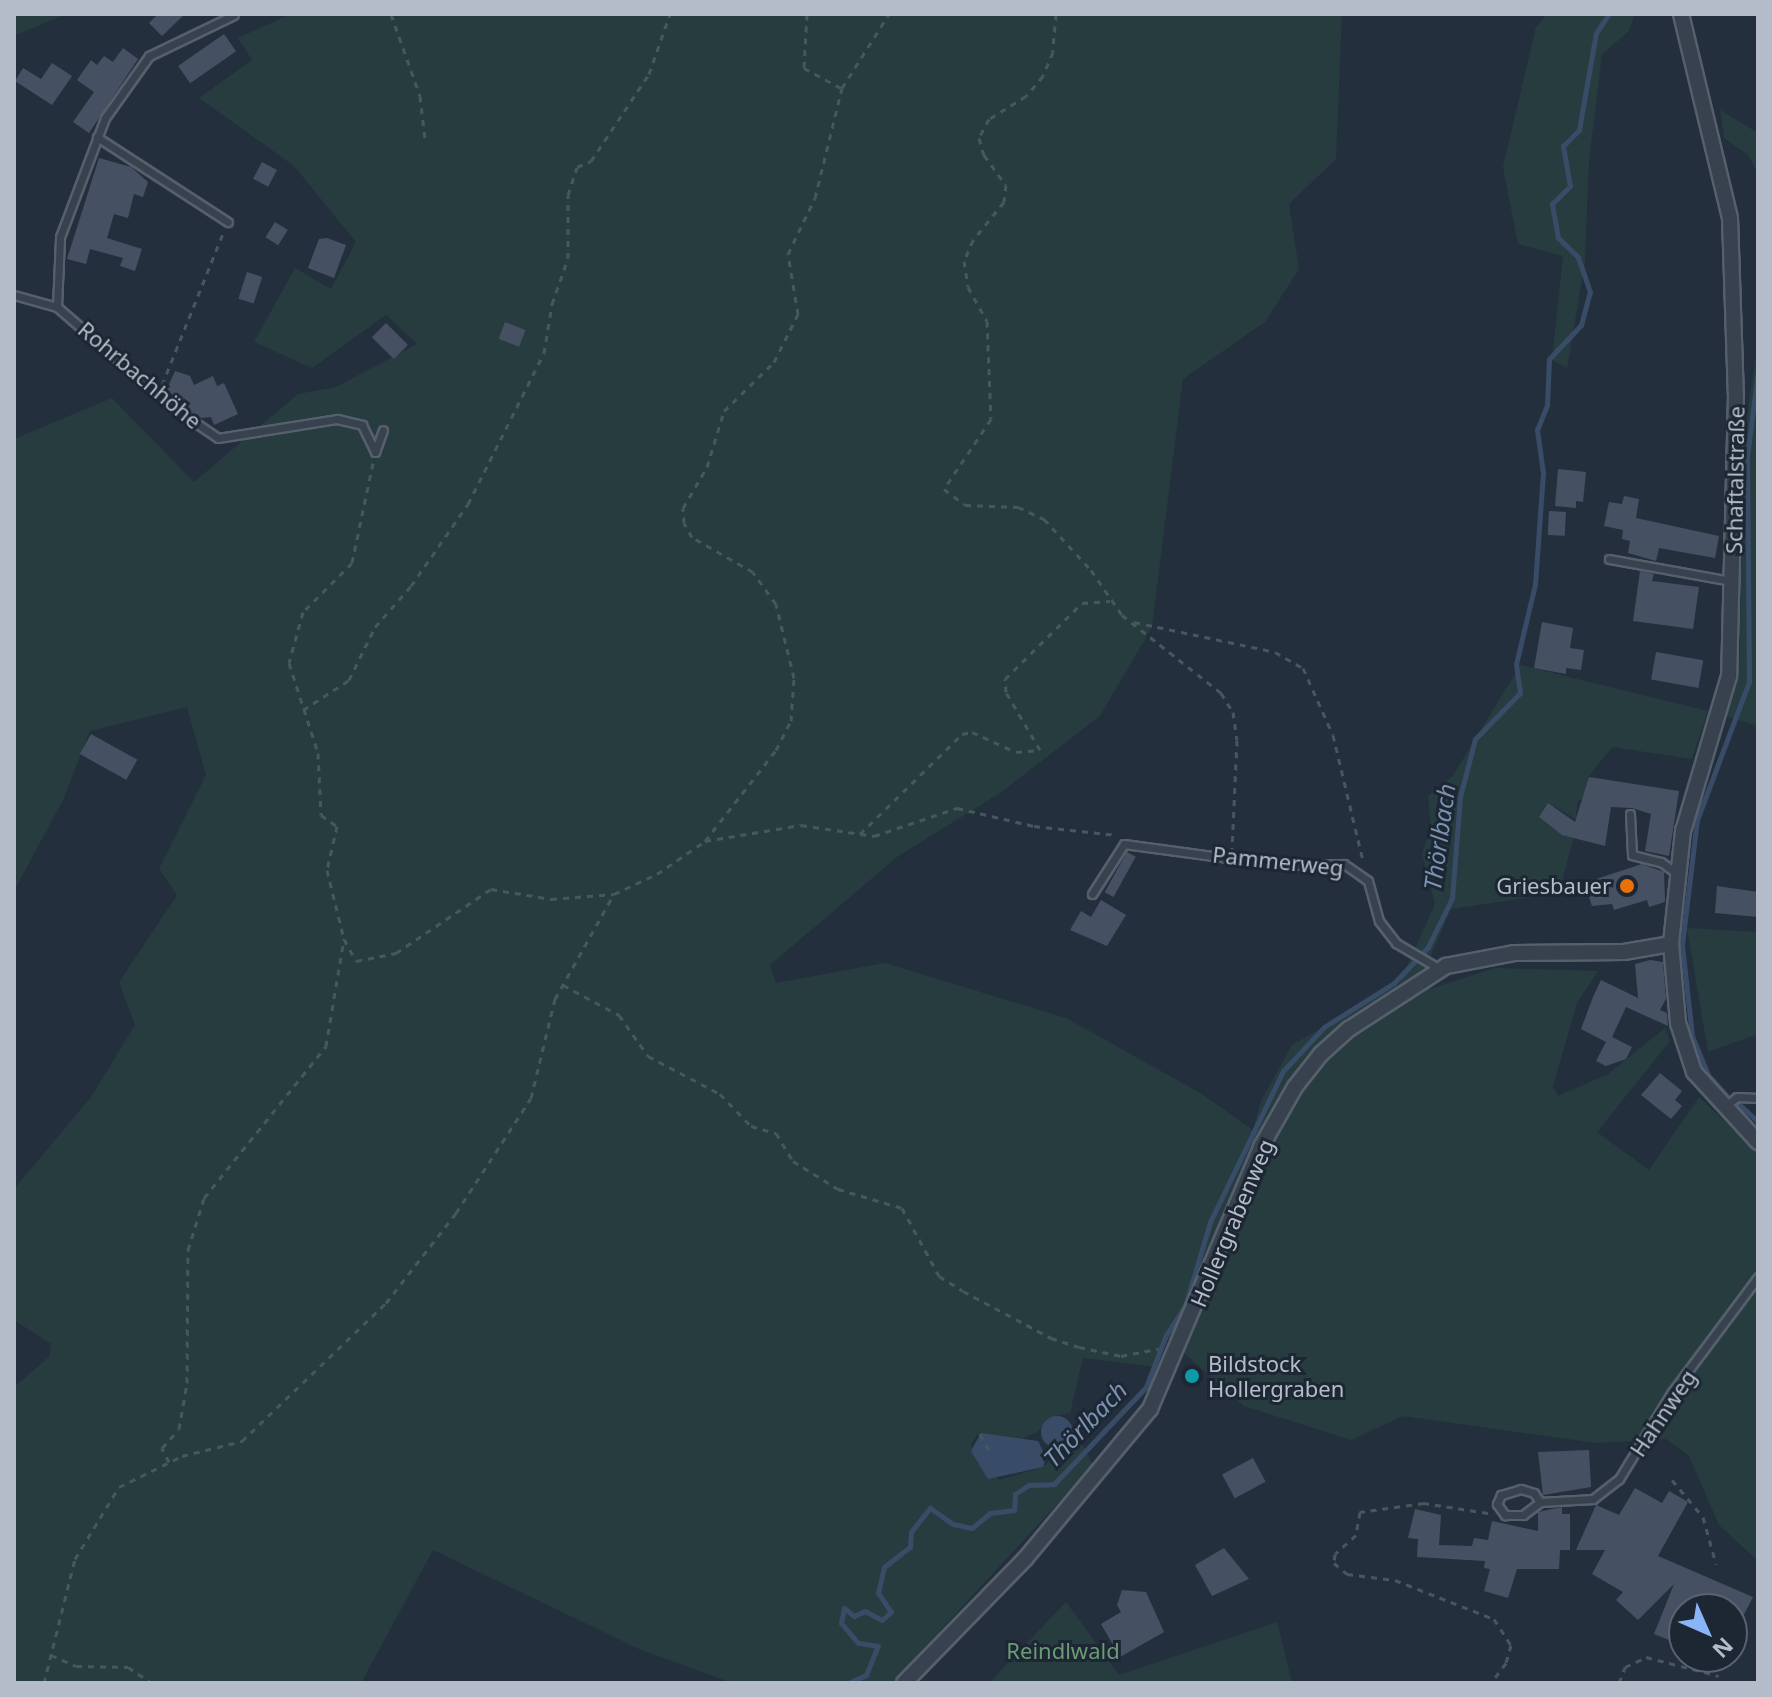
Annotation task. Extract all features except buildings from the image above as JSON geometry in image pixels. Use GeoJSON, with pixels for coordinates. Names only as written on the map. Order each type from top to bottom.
{"type":"FeatureCollection","features":[{"type":"Feature","properties":{"kind":"street","name":"Schaftalstraße"},"geometry":{"type":"LineString","coordinates":[[1681,14],[1730,218],[1736,371],[1729,676],[1683,831],[1676,873],[1671,944],[1678,1023],[1694,1072],[1758,1142]]}},
{"type":"Feature","properties":{"kind":"street","name":"Hollergrabenweg"},"geometry":{"type":"LineString","coordinates":[[904,1683],[1025,1559],[1150,1409],[1261,1147],[1295,1087],[1349,1029],[1440,969],[1514,953],[1624,952],[1671,944]]}},
{"type":"Feature","properties":{"kind":"lane","name":"Rohrbachhöhe"},"geometry":{"type":"LineString","coordinates":[[57,307],[60,237],[97,137],[149,56],[234,15]]}},
{"type":"Feature","properties":{"kind":"lane"},"geometry":{"type":"LineString","coordinates":[[97,137],[228,222]]}},
{"type":"Feature","properties":{"kind":"lane","name":"Rohrbachhöhe"},"geometry":{"type":"LineString","coordinates":[[14,295],[57,307],[159,391],[174,408],[218,438],[337,419],[362,425],[375,452]]}},
{"type":"Feature","properties":{"kind":"lane"},"geometry":{"type":"LineString","coordinates":[[375,452],[383,430]]}},
{"type":"Feature","properties":{"kind":"lane"},"geometry":{"type":"LineString","coordinates":[[1609,559],[1733,582]]}},
{"type":"Feature","properties":{"kind":"lane"},"geometry":{"type":"LineString","coordinates":[[1630,814],[1632,855],[1661,862],[1676,873]]}},
{"type":"Feature","properties":{"kind":"lane","name":"Pammerweg"},"geometry":{"type":"LineString","coordinates":[[1092,894],[1124,844],[1240,860],[1344,864],[1368,881],[1379,921],[1396,943],[1440,969]]}},
{"type":"Feature","properties":{"kind":"lane"},"geometry":{"type":"LineString","coordinates":[[1724,1107],[1737,1097],[1758,1098]]}},
{"type":"Feature","properties":{"kind":"lane","name":"Hahnweg"},"geometry":{"type":"LineString","coordinates":[[1540,1502],[1534,1493],[1521,1489],[1501,1495],[1497,1504],[1505,1515],[1523,1515],[1540,1502],[1593,1499],[1619,1479],[1672,1392],[1758,1277]]}},
{"type":"Feature","properties":{"kind":"path"},"geometry":{"type":"LineString","coordinates":[[391,14],[420,96],[425,139]]}},
{"type":"Feature","properties":{"kind":"path"},"geometry":{"type":"LineString","coordinates":[[303,710],[349,680],[375,627],[411,586],[468,504],[544,353],[552,304],[568,258],[568,195],[577,167],[591,161],[649,74],[670,14]]}},
{"type":"Feature","properties":{"kind":"path"},"geometry":{"type":"LineString","coordinates":[[807,14],[804,68],[842,88]]}},
{"type":"Feature","properties":{"kind":"path"},"geometry":{"type":"LineString","coordinates":[[375,452],[352,563],[303,612],[289,663],[318,753],[321,815],[337,826],[327,870],[344,939],[356,961],[396,953],[491,889],[551,899],[614,894],[657,874],[705,841],[776,750],[791,721],[794,678],[776,604],[753,572],[692,537],[684,523],[683,508],[707,467],[724,411],[774,362],[798,314],[788,254],[815,198],[842,88],[889,14]]}},
{"type":"Feature","properties":{"kind":"path"},"geometry":{"type":"LineString","coordinates":[[1056,14],[1053,52],[1043,76],[1026,96],[989,119],[979,138],[984,155],[1006,185],[1004,202],[973,240],[964,261],[968,287],[987,321],[991,419],[944,489],[965,505],[1018,507],[1044,519],[1091,570],[1111,601],[1131,622],[1206,677],[1233,712],[1237,740],[1231,847],[1240,860]]}},
{"type":"Feature","properties":{"kind":"path"},"geometry":{"type":"LineString","coordinates":[[159,391],[228,222]]}},
{"type":"Feature","properties":{"kind":"path"},"geometry":{"type":"LineString","coordinates":[[860,834],[962,734],[972,732],[1016,752],[1040,750],[1006,692],[1005,679],[1082,603],[1111,601]]}},
{"type":"Feature","properties":{"kind":"path"},"geometry":{"type":"LineString","coordinates":[[1131,622],[1275,652],[1303,668],[1333,735],[1368,881]]}},
{"type":"Feature","properties":{"kind":"path"},"geometry":{"type":"LineString","coordinates":[[705,841],[801,825],[874,836],[957,808],[1034,826],[1129,836]]}},
{"type":"Feature","properties":{"kind":"path"},"geometry":{"type":"LineString","coordinates":[[44,1683],[75,1559],[119,1487],[169,1462],[242,1441],[386,1303],[456,1213],[531,1098],[563,985],[614,894]]}},
{"type":"Feature","properties":{"kind":"path"},"geometry":{"type":"LineString","coordinates":[[169,1462],[162,1448],[179,1429],[187,1383],[188,1250],[204,1198],[247,1139],[326,1046],[344,939]]}},
{"type":"Feature","properties":{"kind":"path"},"geometry":{"type":"LineString","coordinates":[[563,985],[619,1015],[648,1056],[720,1094],[751,1126],[776,1133],[793,1161],[838,1189],[902,1208],[939,1276],[963,1291],[1051,1338],[1079,1347],[1121,1356],[1156,1348]]}},
{"type":"Feature","properties":{"kind":"path"},"geometry":{"type":"LineString","coordinates":[[980,1434],[989,1450]]}},
{"type":"Feature","properties":{"kind":"path"},"geometry":{"type":"LineString","coordinates":[[1672,1480],[1703,1517],[1716,1564]]}},
{"type":"Feature","properties":{"kind":"path"},"geometry":{"type":"LineString","coordinates":[[1491,1683],[1506,1663],[1511,1645],[1494,1619],[1386,1577],[1347,1574],[1334,1563],[1335,1554],[1356,1535],[1360,1512],[1424,1503],[1493,1514]]}},
{"type":"Feature","properties":{"kind":"path"},"geometry":{"type":"LineString","coordinates":[[51,1655],[76,1666],[128,1667],[152,1683]]}},
{"type":"Feature","properties":{"kind":"path"},"geometry":{"type":"LineString","coordinates":[[1619,1683],[1625,1667],[1646,1657],[1719,1676]]}},
{"type":"Feature","properties":{"kind":"green space"},"geometry":{"type":"Polygon","coordinates":[[[14,14],[66,14],[14,36],[14,14]]]}},
{"type":"Feature","properties":{"kind":"green space"},"geometry":{"type":"Polygon","coordinates":[[[291,14],[1342,14],[1336,159],[1289,204],[1299,269],[1265,322],[1183,379],[1152,627],[1100,716],[1000,793],[897,857],[770,965],[776,983],[885,963],[1066,1018],[1202,1094],[1253,1130],[1261,1101],[1292,1045],[1399,984],[1435,904],[1422,853],[1431,830],[1428,796],[1452,777],[1515,674],[1516,664],[1708,711],[1692,759],[1612,747],[1589,776],[1585,800],[1578,800],[1576,815],[1584,817],[1583,823],[1548,803],[1539,817],[1563,835],[1574,837],[1558,895],[1527,889],[1526,898],[1451,909],[1423,973],[1430,989],[1495,968],[1598,971],[1577,1003],[1553,1086],[1558,1096],[1608,1074],[1665,1028],[1670,1041],[1597,1132],[1649,1170],[1699,1097],[1758,1153],[1758,1561],[1719,1525],[1689,1456],[1666,1439],[1596,1443],[1403,1416],[1351,1440],[1244,1406],[1168,1339],[1156,1367],[1083,1358],[1070,1413],[1055,1416],[1037,1432],[1022,1439],[977,1435],[970,1445],[999,1480],[1043,1467],[1077,1433],[1093,1465],[892,1683],[732,1683],[639,1649],[433,1550],[361,1683],[14,1683],[14,1387],[49,1357],[51,1344],[14,1320],[14,1189],[91,1097],[135,1025],[119,982],[177,895],[159,869],[206,775],[187,707],[90,731],[63,800],[14,891],[14,439],[112,398],[194,482],[298,394],[336,387],[417,344],[386,315],[312,368],[254,342],[295,268],[331,289],[356,242],[294,166],[199,98],[252,60],[238,38],[291,14]]]}},
{"type":"Feature","properties":{"kind":"green space"},"geometry":{"type":"Polygon","coordinates":[[[1547,14],[1635,14],[1628,32],[1602,54],[1589,161],[1585,261],[1567,368],[1552,360],[1563,256],[1518,244],[1503,167],[1536,27],[1547,14]]]}},
{"type":"Feature","properties":{"kind":"green space"},"geometry":{"type":"Polygon","coordinates":[[[1720,110],[1758,133],[1758,174],[1748,155],[1724,138],[1720,110]]]}},
{"type":"Feature","properties":{"kind":"green space"},"geometry":{"type":"Polygon","coordinates":[[[1758,344],[1758,726],[1726,716],[1739,669],[1744,435],[1758,344]]]}},
{"type":"Feature","properties":{"kind":"green space"},"geometry":{"type":"Polygon","coordinates":[[[1687,928],[1758,932],[1758,1034],[1708,1052],[1687,928]]]}},
{"type":"Feature","properties":{"kind":"green space","name":"Reindlwald"},"geometry":{"type":"Polygon","coordinates":[[[1066,1602],[1119,1675],[1277,1622],[1292,1683],[989,1683],[1066,1602]]]}},
{"type":"Feature","properties":{"kind":"water"},"geometry":{"type":"Polygon","coordinates":[[[1057,1416],[1069,1420],[1073,1432],[1069,1444],[1057,1448],[1045,1444],[1041,1432],[1045,1420],[1057,1416]]]}},
{"type":"Feature","properties":{"kind":"water"},"geometry":{"type":"Polygon","coordinates":[[[981,1433],[1038,1441],[1046,1457],[1043,1467],[988,1479],[971,1451],[981,1433]]]}},
{"type":"Feature","properties":{"kind":"waterway","name":"Thörlbach"},"geometry":{"type":"LineString","coordinates":[[848,1683],[866,1675],[878,1646],[858,1643],[841,1623],[844,1608],[854,1616],[865,1611],[882,1620],[891,1612],[878,1593],[884,1567],[910,1547],[911,1532],[930,1508],[953,1524],[972,1528],[990,1513],[1014,1510],[1015,1494],[1029,1485],[1054,1484],[1146,1387],[1166,1335],[1185,1306],[1210,1222],[1283,1071],[1324,1027],[1394,983],[1428,947],[1452,898],[1460,797],[1475,739],[1520,693],[1516,664],[1535,584],[1543,473],[1537,430],[1547,405],[1549,359],[1581,325],[1590,292],[1578,257],[1558,238],[1552,204],[1570,186],[1563,146],[1579,130],[1596,33],[1609,14]]}},
{"type":"Feature","properties":{"kind":"waterway"},"geometry":{"type":"LineString","coordinates":[[1726,1095],[1708,1075],[1692,1036],[1682,945],[1697,820],[1749,682],[1747,456],[1758,371]]}},
{"type":"Feature","properties":{"kind":"waterway"},"geometry":{"type":"LineString","coordinates":[[1739,1104],[1758,1122]]}},
{"type":"Feature","properties":{"kind":"place","name":"Griesbauer"},"geometry":{"type":"Point","coordinates":[1627,886]}},
{"type":"Feature","properties":{"kind":"place","name":"Bildstock Hollergraben"},"geometry":{"type":"Point","coordinates":[1192,1376]}}]}
